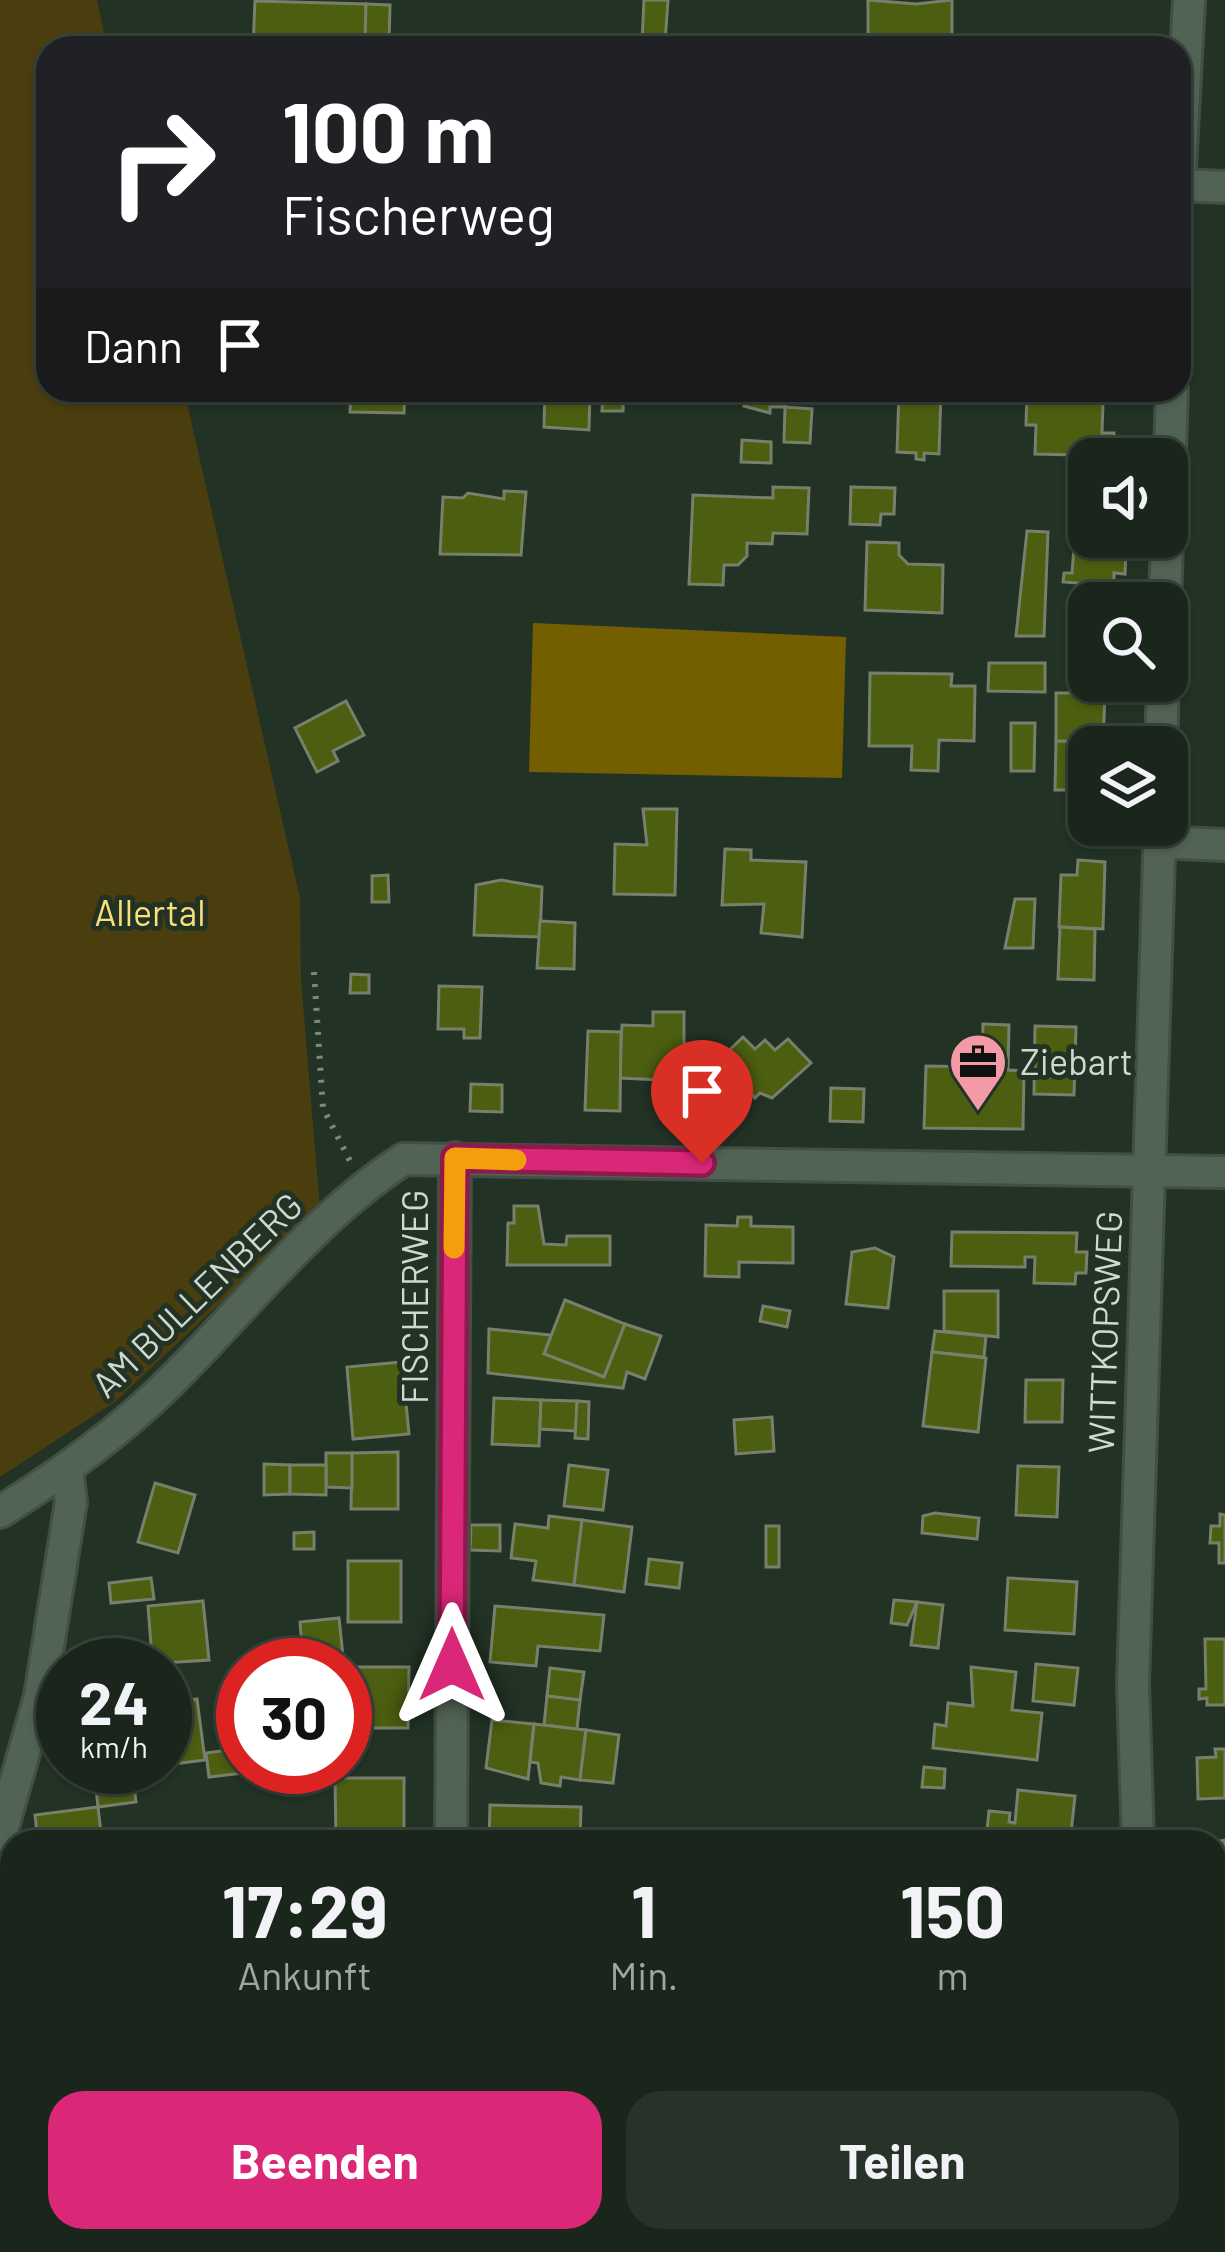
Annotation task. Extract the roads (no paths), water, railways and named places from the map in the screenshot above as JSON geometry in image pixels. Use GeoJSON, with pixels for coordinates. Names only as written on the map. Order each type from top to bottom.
{"type":"FeatureCollection","features":[{"type":"Feature","properties":{"kind":"street"},"geometry":{"type":"LineString","coordinates":[[1187,36],[1189,0]]}},
{"type":"Feature","properties":{"kind":"street"},"geometry":{"type":"LineString","coordinates":[[1191,186],[1225,187]]}},
{"type":"Feature","properties":{"kind":"street"},"geometry":{"type":"LineString","coordinates":[[1166,582],[1172,402]]}},
{"type":"Feature","properties":{"kind":"street"},"geometry":{"type":"LineString","coordinates":[[1188,838],[1225,845]]}},
{"type":"Feature","properties":{"kind":"street","name":"WITTKOPSWEG"},"geometry":{"type":"LineString","coordinates":[[1138,1830],[1133,1683],[1159,846]]}},
{"type":"Feature","properties":{"kind":"street","name":"FISCHERWEG"},"geometry":{"type":"LineString","coordinates":[[451,1830],[455,1158],[1225,1172]]}},
{"type":"Feature","properties":{"kind":"street","name":"AM BULLENBERG"},"geometry":{"type":"LineString","coordinates":[[0,1512],[67,1470],[160,1392],[363,1186],[404,1159],[455,1158]]}},
{"type":"Feature","properties":{"kind":"street"},"geometry":{"type":"LineString","coordinates":[[2,1830],[40,1696],[70,1502],[67,1470]]}},
{"type":"Feature","properties":{"kind":"place","name":"Ziebart"},"geometry":{"type":"Point","coordinates":[978,1113]}},
{"type":"Feature","properties":{"kind":"park label","name":"Allertal"},"geometry":{"type":"Point","coordinates":[150,913]}}]}
